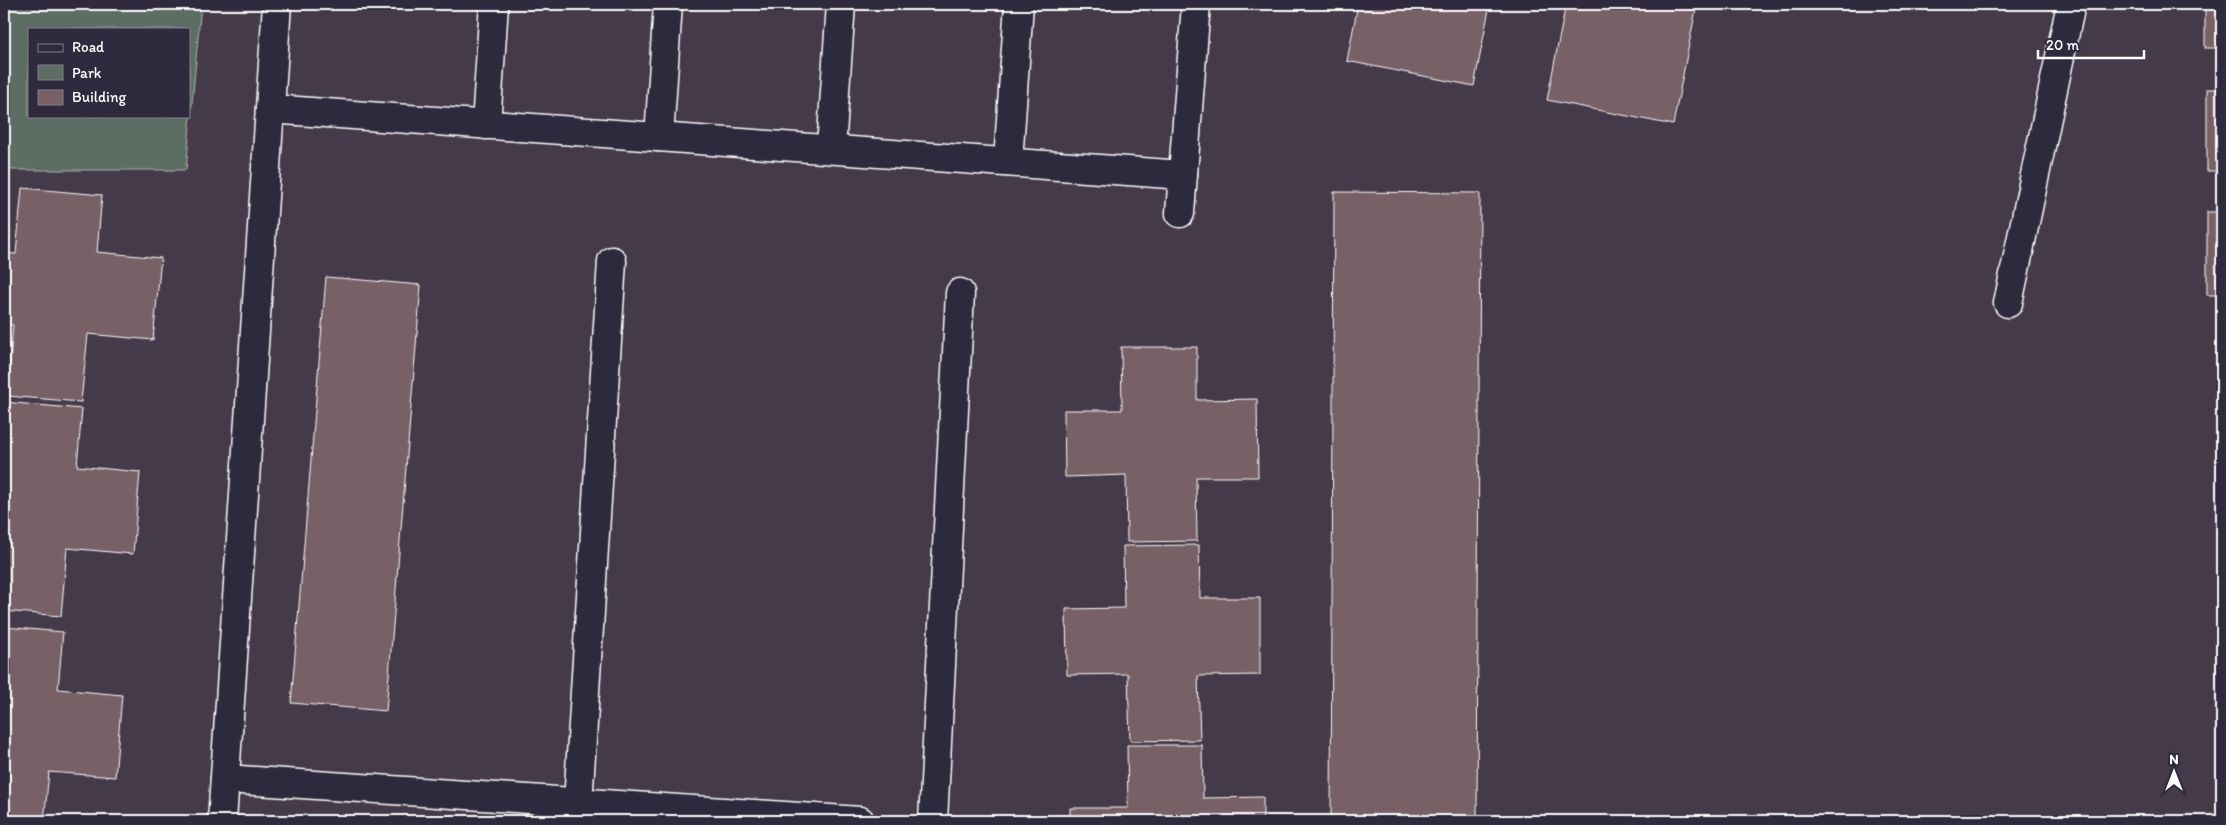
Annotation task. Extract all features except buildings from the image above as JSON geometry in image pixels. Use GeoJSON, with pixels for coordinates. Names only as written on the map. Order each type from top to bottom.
{"type":"FeatureCollection","features":[{"type":"Feature","properties":{"kind":"street"},"geometry":{"type":"LineString","coordinates":[[222,821],[277,4]]}},
{"type":"Feature","properties":{"kind":"street"},"geometry":{"type":"LineString","coordinates":[[486,125],[494,4]]}},
{"type":"Feature","properties":{"kind":"street"},"geometry":{"type":"LineString","coordinates":[[659,137],[668,4]]}},
{"type":"Feature","properties":{"kind":"street"},"geometry":{"type":"LineString","coordinates":[[831,149],[841,4]]}},
{"type":"Feature","properties":{"kind":"street"},"geometry":{"type":"LineString","coordinates":[[1008,162],[1020,4]]}},
{"type":"Feature","properties":{"kind":"street"},"geometry":{"type":"LineString","coordinates":[[1180,213],[1196,4]]}},
{"type":"Feature","properties":{"kind":"street"},"geometry":{"type":"LineString","coordinates":[[2008,303],[2072,4]]}},
{"type":"Feature","properties":{"kind":"street"},"geometry":{"type":"LineString","coordinates":[[270,109],[1183,174]]}},
{"type":"Feature","properties":{"kind":"street"},"geometry":{"type":"LineString","coordinates":[[578,803],[612,261]]}},
{"type":"Feature","properties":{"kind":"street"},"geometry":{"type":"LineString","coordinates":[[932,821],[960,293]]}},
{"type":"Feature","properties":{"kind":"street"},"geometry":{"type":"LineString","coordinates":[[225,779],[860,821]]}},
{"type":"Feature","properties":{"kind":"green space"},"geometry":{"type":"Polygon","coordinates":[[[4,4],[201,4],[186,170],[4,170],[4,4]]]}}]}
